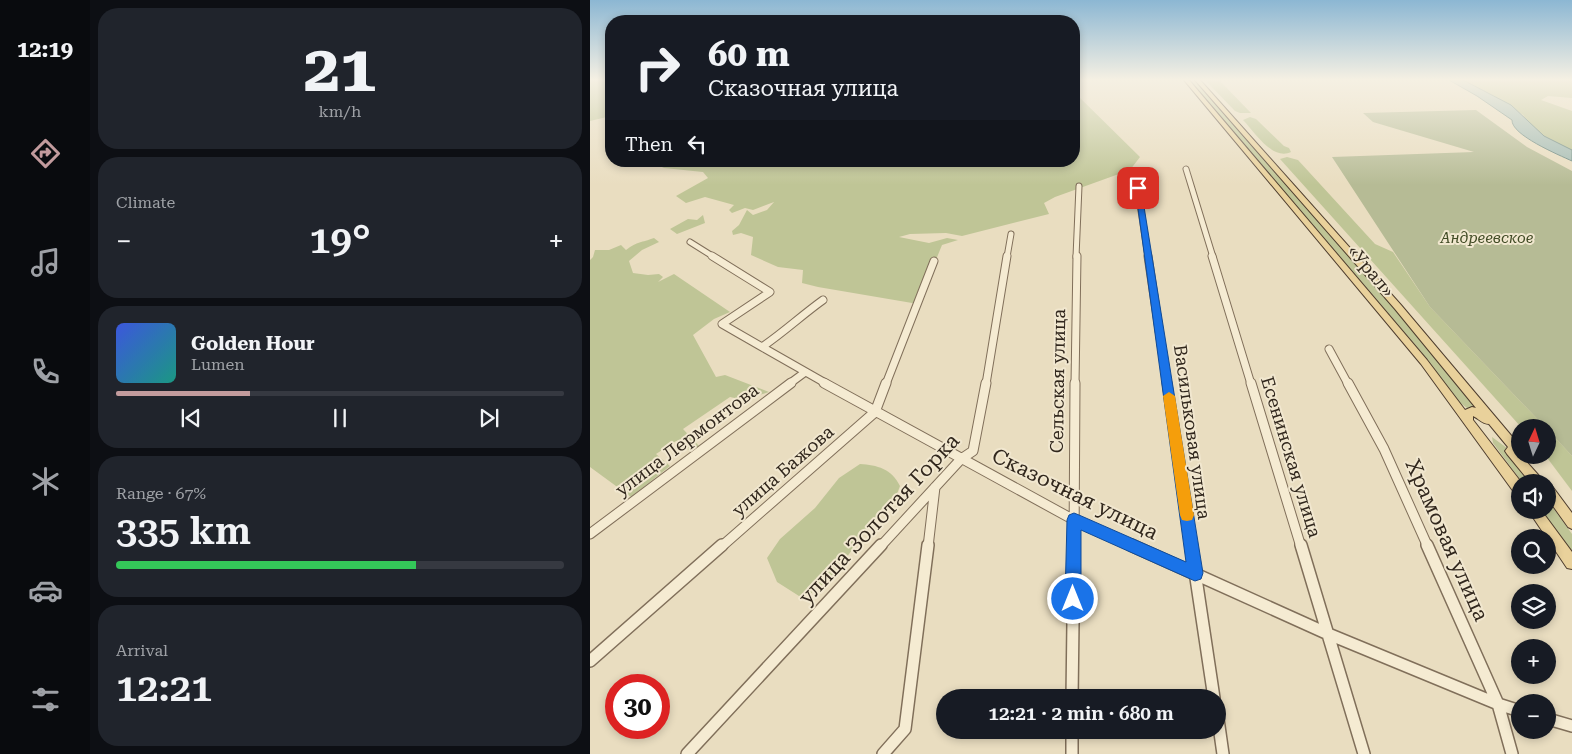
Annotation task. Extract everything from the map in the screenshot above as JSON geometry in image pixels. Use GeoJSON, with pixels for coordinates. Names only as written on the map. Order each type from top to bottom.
{"type":"FeatureCollection","features":[{"type":"Feature","properties":{"kind":"main road","name":"«Урал»"},"geometry":{"type":"LineString","coordinates":[[1216,115],[1375,303],[1468,419],[1511,479]]}},
{"type":"Feature","properties":{"kind":"main road","name":"«Урал»"},"geometry":{"type":"LineString","coordinates":[[1228,115],[1398,307],[1511,443]]}},
{"type":"Feature","properties":{"kind":"main road"},"geometry":{"type":"LineString","coordinates":[[1468,419],[1469,412],[1477,412],[1482,415],[1530,474]]}},
{"type":"Feature","properties":{"kind":"main road","name":"«Урал»"},"geometry":{"type":"LineString","coordinates":[[1528,464],[1536,474]]}},
{"type":"Feature","properties":{"kind":"main road"},"geometry":{"type":"LineString","coordinates":[[1556,501],[1572,523]]}},
{"type":"Feature","properties":{"kind":"main road"},"geometry":{"type":"LineString","coordinates":[[1540,519],[1572,563]]}},
{"type":"Feature","properties":{"kind":"street","name":"Есенинская улица"},"geometry":{"type":"LineString","coordinates":[[1186,169],[1364,754]]}},
{"type":"Feature","properties":{"kind":"street","name":"Васильковая улица"},"geometry":{"type":"LineString","coordinates":[[1135,171],[1213,689]]}},
{"type":"Feature","properties":{"kind":"street","name":"Сельская улица"},"geometry":{"type":"LineString","coordinates":[[1072,689],[1076,208],[1079,186]]}},
{"type":"Feature","properties":{"kind":"street","name":"улица Золотая Горка"},"geometry":{"type":"LineString","coordinates":[[687,754],[961,459],[973,451],[1011,234]]}},
{"type":"Feature","properties":{"kind":"street","name":"Сказочная улица"},"geometry":{"type":"LineString","coordinates":[[690,242],[770,292],[722,324],[804,373],[1074,520],[1326,633],[1511,708]]}},
{"type":"Feature","properties":{"kind":"street","name":"улица Бажова"},"geometry":{"type":"LineString","coordinates":[[590,661],[875,412],[934,261]]}},
{"type":"Feature","properties":{"kind":"street"},"geometry":{"type":"LineString","coordinates":[[762,347],[786,331],[796,319],[823,300]]}},
{"type":"Feature","properties":{"kind":"street","name":"Храмовая улица"},"geometry":{"type":"LineString","coordinates":[[1329,349],[1384,449],[1498,704],[1512,754]]}},
{"type":"Feature","properties":{"kind":"street","name":"улица Лермонтова"},"geometry":{"type":"LineString","coordinates":[[590,534],[804,373]]}},
{"type":"Feature","properties":{"kind":"street"},"geometry":{"type":"LineString","coordinates":[[882,754],[905,729],[935,487]]}},
{"type":"Feature","properties":{"kind":"street"},"geometry":{"type":"LineString","coordinates":[[1556,721],[1572,726]]}},
{"type":"Feature","properties":{"kind":"street"},"geometry":{"type":"LineString","coordinates":[[1072,739],[1072,754]]}},
{"type":"Feature","properties":{"kind":"street"},"geometry":{"type":"LineString","coordinates":[[1221,739],[1223,754]]}},
{"type":"Feature","properties":{"kind":"green space"},"geometry":{"type":"Polygon","coordinates":[[[590,115],[605,115],[605,117],[590,121],[590,115]]]}},
{"type":"Feature","properties":{"kind":"green space"},"geometry":{"type":"Polygon","coordinates":[[[1080,115],[1098,115],[1140,157],[1130,170],[1055,197],[1044,203],[1049,214],[962,236],[946,233],[910,234],[899,237],[929,243],[947,238],[958,240],[942,245],[918,304],[802,283],[803,270],[778,267],[751,255],[753,237],[741,233],[733,235],[732,231],[739,225],[747,210],[753,215],[767,210],[774,202],[753,210],[745,208],[732,213],[729,210],[734,205],[705,197],[686,203],[676,196],[708,178],[703,172],[662,167],[1080,167],[1080,115]]]}},
{"type":"Feature","properties":{"kind":"green space"},"geometry":{"type":"Polygon","coordinates":[[[1218,115],[1225,115],[1324,226],[1473,401],[1475,408],[1467,408],[1459,402],[1419,349],[1218,115]]]}},
{"type":"Feature","properties":{"kind":"green space","name":"Андреевское"},"geometry":{"type":"Polygon","coordinates":[[[1365,115],[1483,115],[1527,147],[1572,171],[1572,456],[1556,439],[1556,419],[1537,419],[1430,307],[1332,157],[1474,152],[1373,122],[1365,115]]]}},
{"type":"Feature","properties":{"kind":"green space"},"geometry":{"type":"Polygon","coordinates":[[[1523,115],[1572,115],[1572,150],[1544,136],[1530,125],[1523,115]]]}},
{"type":"Feature","properties":{"kind":"green space"},"geometry":{"type":"Polygon","coordinates":[[[1250,117],[1256,119],[1284,146],[1289,148],[1291,152],[1284,154],[1277,152],[1264,144],[1243,120],[1250,117]]]}},
{"type":"Feature","properties":{"kind":"green space"},"geometry":{"type":"Polygon","coordinates":[[[1287,157],[1298,160],[1375,244],[1393,252],[1430,307],[1537,419],[1514,419],[1280,159],[1287,157]]]}},
{"type":"Feature","properties":{"kind":"green space"},"geometry":{"type":"Polygon","coordinates":[[[703,215],[705,223],[677,234],[670,229],[688,219],[697,220],[703,215]]]}},
{"type":"Feature","properties":{"kind":"green space"},"geometry":{"type":"Polygon","coordinates":[[[654,238],[659,242],[642,250],[629,261],[633,273],[659,274],[663,277],[658,282],[674,274],[730,312],[714,319],[693,335],[716,377],[725,375],[769,392],[744,400],[730,397],[683,429],[699,446],[690,451],[676,441],[656,454],[670,466],[631,497],[590,467],[590,260],[595,250],[609,250],[621,245],[626,250],[654,238]]]}},
{"type":"Feature","properties":{"kind":"green space"},"geometry":{"type":"Polygon","coordinates":[[[1492,437],[1511,453],[1511,464],[1520,464],[1528,474],[1516,474],[1493,443],[1492,437]]]}},
{"type":"Feature","properties":{"kind":"green space"},"geometry":{"type":"Polygon","coordinates":[[[1556,439],[1572,456],[1572,491],[1552,464],[1556,464],[1556,439]]]}},
{"type":"Feature","properties":{"kind":"green space"},"geometry":{"type":"Polygon","coordinates":[[[860,464],[878,467],[893,476],[900,486],[897,494],[883,507],[831,579],[810,594],[799,596],[777,582],[767,558],[780,539],[815,508],[839,478],[860,464]]]}},
{"type":"Feature","properties":{"kind":"green space"},"geometry":{"type":"Polygon","coordinates":[[[1556,512],[1572,534],[1572,553],[1556,529],[1547,519],[1556,519],[1556,512]]]}},
{"type":"Feature","properties":{"kind":"water"},"geometry":{"type":"Polygon","coordinates":[[[1505,115],[1522,115],[1544,136],[1572,150],[1572,161],[1527,138],[1514,126],[1512,120],[1505,115]]]}},
{"type":"Feature","properties":{"kind":"slow traffic"},"geometry":{"type":"LineString","coordinates":[[1169,396],[1187,515]]}},
{"type":"Feature","properties":{"kind":"route"},"geometry":{"type":"LineString","coordinates":[[1073,599],[1074,520],[1195,573],[1138,188]]}}]}
